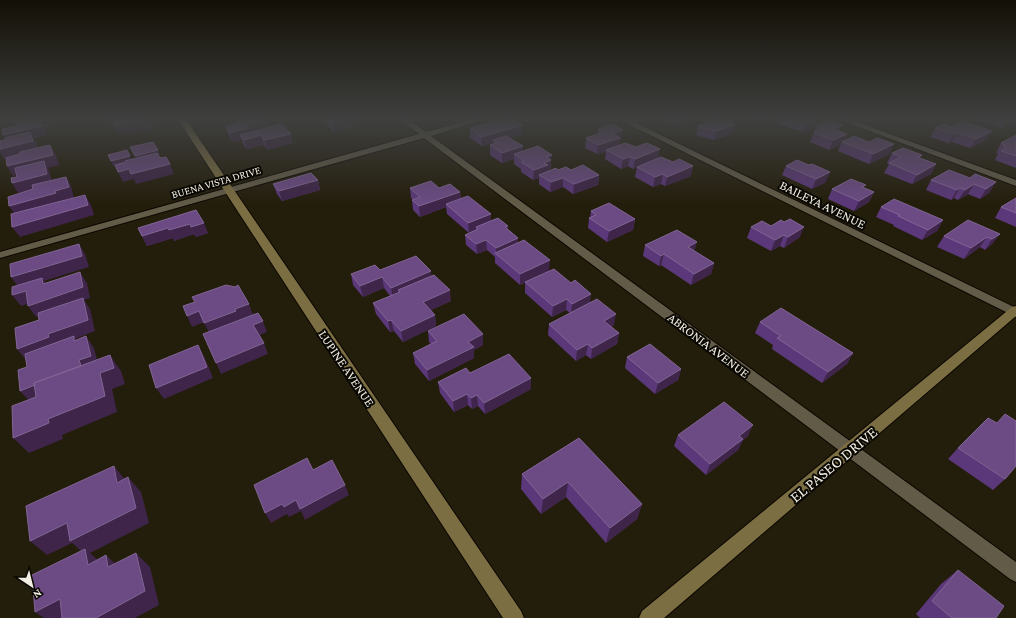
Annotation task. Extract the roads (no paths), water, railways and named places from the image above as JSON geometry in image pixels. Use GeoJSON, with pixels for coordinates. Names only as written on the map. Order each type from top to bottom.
{"type":"FeatureCollection","features":[{"type":"Feature","properties":{"kind":"street","name":"LUPINE AVENUE"},"geometry":{"type":"LineString","coordinates":[[200,147],[514,618]]}},
{"type":"Feature","properties":{"kind":"street","name":"BUENA VISTA DRIVE"},"geometry":{"type":"LineString","coordinates":[[0,255],[384,147]]}},
{"type":"Feature","properties":{"kind":"street","name":"ABRONIA AVENUE"},"geometry":{"type":"LineString","coordinates":[[441,147],[1016,573]]}},
{"type":"Feature","properties":{"kind":"street","name":"BAILEYA AVENUE"},"geometry":{"type":"LineString","coordinates":[[679,147],[1015,312]]}},
{"type":"Feature","properties":{"kind":"street"},"geometry":{"type":"LineString","coordinates":[[918,147],[1016,183]]}},
{"type":"Feature","properties":{"kind":"street","name":"EL PASEO DRIVE"},"geometry":{"type":"LineString","coordinates":[[649,618],[1015,312]]}}]}
